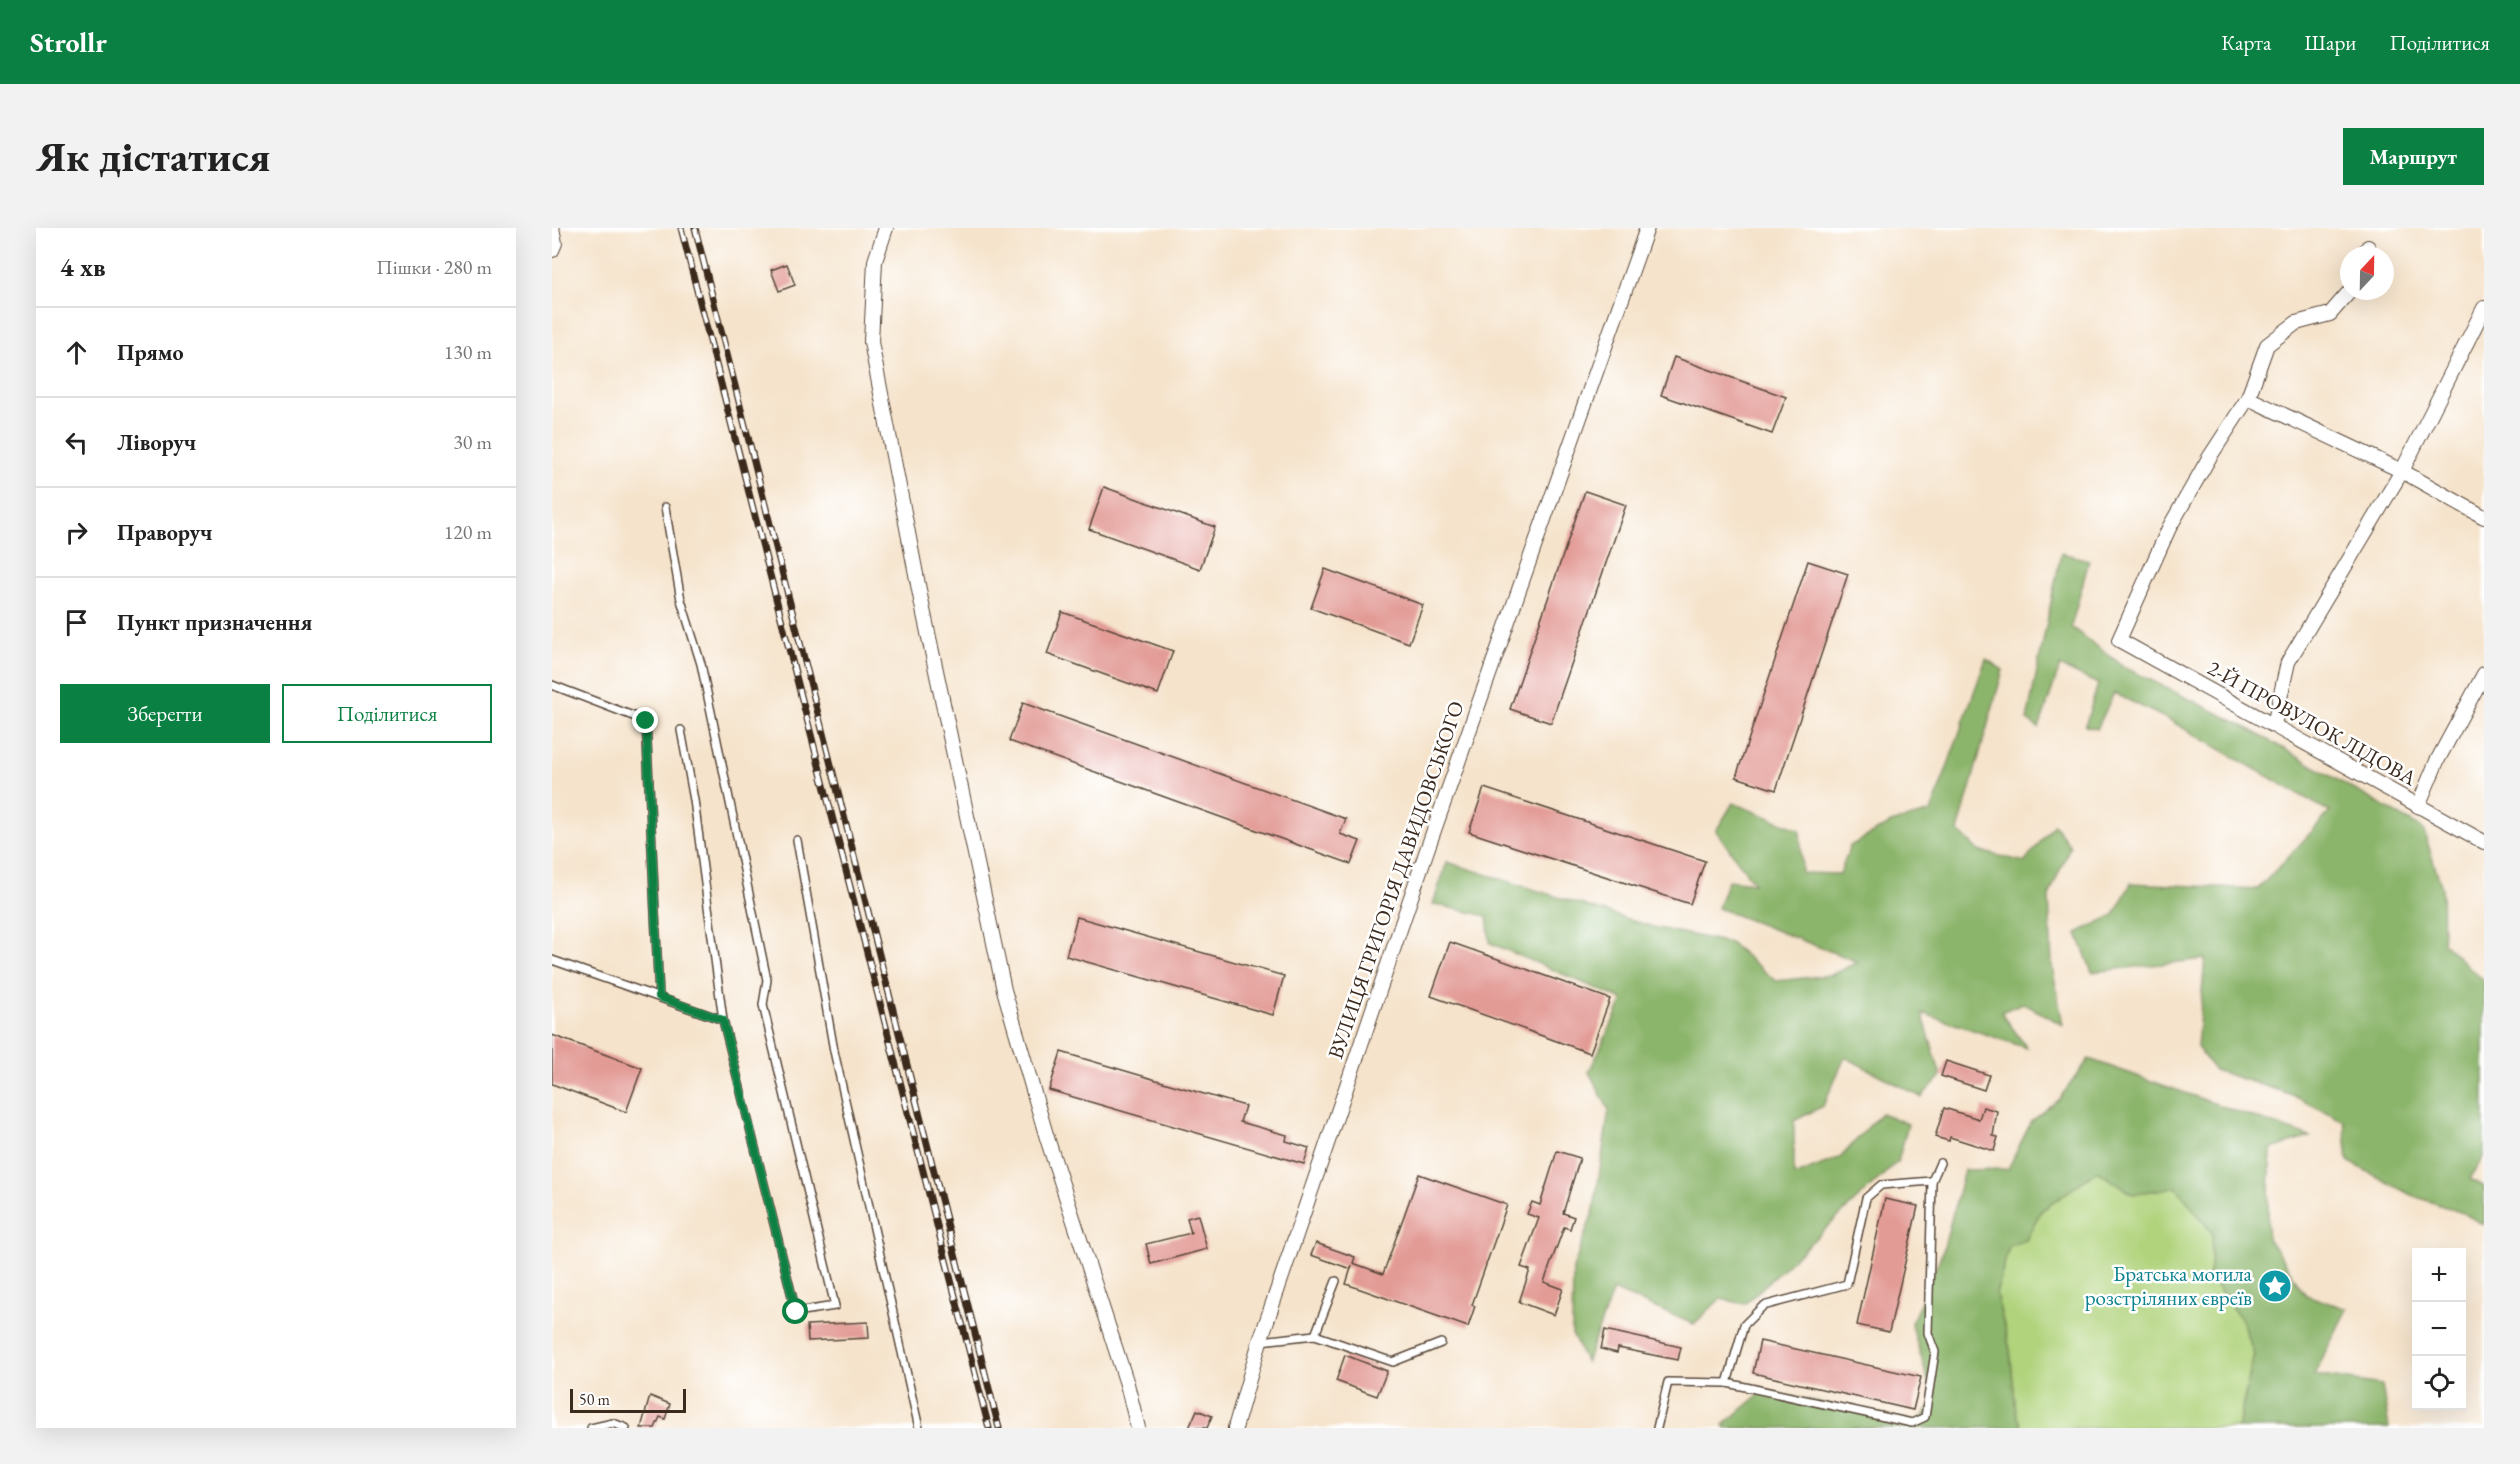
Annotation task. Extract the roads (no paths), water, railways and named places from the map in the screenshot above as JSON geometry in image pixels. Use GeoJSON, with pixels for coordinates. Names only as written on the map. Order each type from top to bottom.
{"type":"FeatureCollection","features":[{"type":"Feature","properties":{"kind":"street"},"geometry":{"type":"LineString","coordinates":[[552,228],[555,243],[552,250]]}},
{"type":"Feature","properties":{"kind":"street"},"geometry":{"type":"LineString","coordinates":[[886,228],[874,261],[871,342],[921,600],[1004,990],[1047,1138],[1127,1384],[1138,1428]]}},
{"type":"Feature","properties":{"kind":"street","name":"ВУЛИЦЯ ГРИГОРІЯ ДАВИДОВСЬКОГО"},"geometry":{"type":"LineString","coordinates":[[1235,1428],[1260,1341],[1427,850],[1647,228]]}},
{"type":"Feature","properties":{"kind":"street"},"geometry":{"type":"LineString","coordinates":[[2342,300],[2330,314],[2296,323],[2267,345],[2248,398],[2402,471],[2484,517]]}},
{"type":"Feature","properties":{"kind":"street"},"geometry":{"type":"LineString","coordinates":[[2274,725],[2288,662],[2402,471],[2484,308]]}},
{"type":"Feature","properties":{"kind":"street","name":"2-Й ПРОВУЛОК ЛІДОВА"},"geometry":{"type":"LineString","coordinates":[[2248,398],[2209,458],[2169,528],[2119,640],[2484,842]]}},
{"type":"Feature","properties":{"kind":"street"},"geometry":{"type":"LineString","coordinates":[[2418,806],[2437,761],[2484,674]]}},
{"type":"Feature","properties":{"kind":"lane"},"geometry":{"type":"LineString","coordinates":[[665,507],[681,600],[701,664],[765,969],[767,980],[763,1005],[835,1306],[796,1312],[723,1020],[694,800],[681,730]]}},
{"type":"Feature","properties":{"kind":"lane"},"geometry":{"type":"LineString","coordinates":[[552,685],[646,721],[659,997]]}},
{"type":"Feature","properties":{"kind":"lane"},"geometry":{"type":"LineString","coordinates":[[797,840],[834,1051],[919,1428]]}},
{"type":"Feature","properties":{"kind":"lane"},"geometry":{"type":"LineString","coordinates":[[552,960],[723,1020]]}},
{"type":"Feature","properties":{"kind":"lane"},"geometry":{"type":"LineString","coordinates":[[1657,1428],[1668,1382],[1727,1383],[1901,1424],[1912,1423],[1925,1417],[1935,1352],[1928,1333],[1932,1181],[1940,1163]]}},
{"type":"Feature","properties":{"kind":"lane"},"geometry":{"type":"LineString","coordinates":[[1727,1383],[1744,1325],[1763,1306],[1847,1284],[1866,1198],[1881,1185],[1932,1181]]}},
{"type":"Feature","properties":{"kind":"lane"},"geometry":{"type":"LineString","coordinates":[[1315,1335],[1336,1281]]}},
{"type":"Feature","properties":{"kind":"lane"},"geometry":{"type":"LineString","coordinates":[[1260,1341],[1315,1335],[1393,1362],[1441,1343]]}},
{"type":"Feature","properties":{"kind":"lane"},"geometry":{"type":"LineString","coordinates":[[591,1428],[613,1423],[626,1428]]}},
{"type":"Feature","properties":{"kind":"railway"},"geometry":{"type":"LineString","coordinates":[[681,228],[989,1428]]}},
{"type":"Feature","properties":{"kind":"railway"},"geometry":{"type":"LineString","coordinates":[[695,228],[999,1428]]}},
{"type":"Feature","properties":{"kind":"place","name":"Братська могила розстріляних євреїв"},"geometry":{"type":"Point","coordinates":[2275,1286]}}]}
